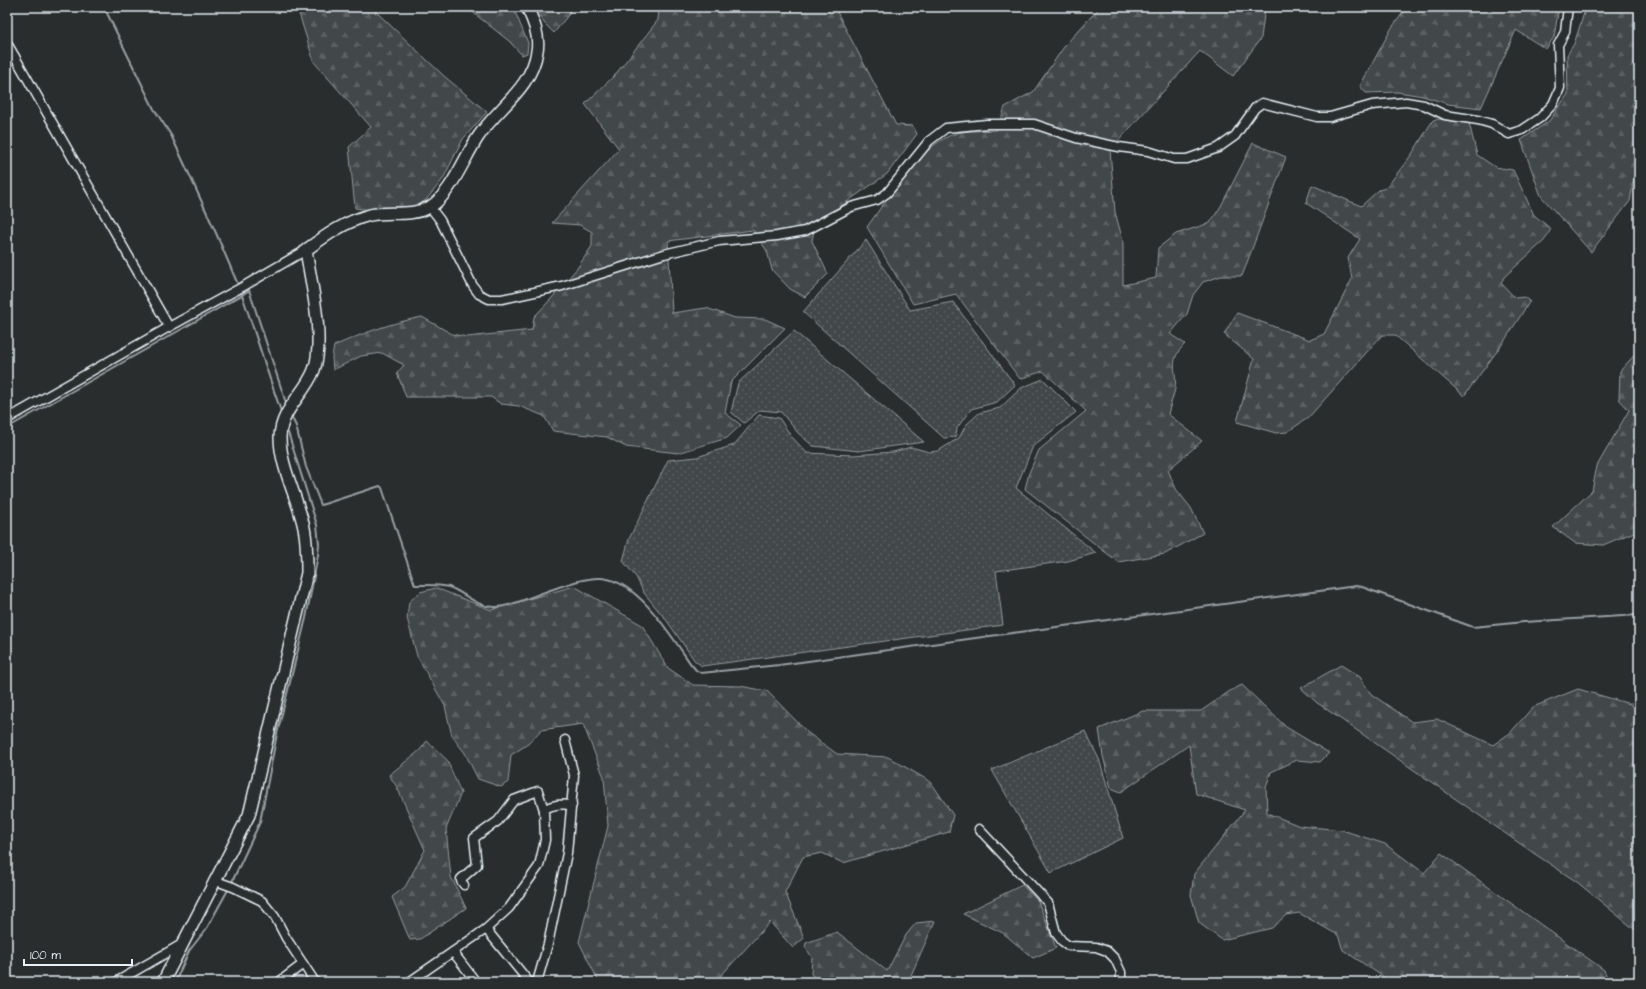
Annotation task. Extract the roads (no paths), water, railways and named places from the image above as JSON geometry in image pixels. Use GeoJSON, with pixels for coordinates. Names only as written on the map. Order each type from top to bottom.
{"type":"FeatureCollection","features":[{"type":"Feature","properties":{"kind":"street"},"geometry":{"type":"LineString","coordinates":[[7,420],[169,327],[244,286],[306,250],[327,235],[350,222],[370,215],[415,212],[430,206],[441,196],[450,184],[478,136],[514,96],[527,79],[537,50],[537,35],[526,7]]}},
{"type":"Feature","properties":{"kind":"street"},"geometry":{"type":"LineString","coordinates":[[430,206],[440,220],[472,286],[479,294],[490,299],[502,299],[562,286],[664,254],[719,241],[777,236],[806,231],[851,207],[877,200],[887,193],[929,141],[946,128],[987,124],[1034,124],[1076,138],[1119,147],[1148,151],[1174,158],[1187,159],[1218,148],[1235,136],[1255,108],[1262,103],[1318,117],[1330,117],[1372,105],[1406,102],[1424,105],[1445,115],[1478,120],[1492,124],[1509,134],[1522,130],[1540,118],[1553,104],[1560,88],[1558,45],[1565,32],[1568,7]]}},
{"type":"Feature","properties":{"kind":"street"},"geometry":{"type":"LineString","coordinates":[[7,43],[169,327]]}},
{"type":"Feature","properties":{"kind":"street"},"geometry":{"type":"LineString","coordinates":[[7,61],[15,57]]}},
{"type":"Feature","properties":{"kind":"street"},"geometry":{"type":"LineString","coordinates":[[163,982],[249,815],[306,573],[306,544],[304,527],[285,464],[280,436],[287,410],[313,371],[318,351],[317,320],[306,250]]}},
{"type":"Feature","properties":{"kind":"street"},"geometry":{"type":"LineString","coordinates":[[537,982],[548,944],[561,888],[567,853],[574,775],[565,740]]}},
{"type":"Feature","properties":{"kind":"street"},"geometry":{"type":"LineString","coordinates":[[414,981],[486,929],[509,908],[538,866],[545,840],[544,810],[536,787],[514,800],[498,821],[475,836],[474,838],[478,865],[461,880],[464,885]]}},
{"type":"Feature","properties":{"kind":"street"},"geometry":{"type":"LineString","coordinates":[[544,810],[547,807],[565,804],[572,805]]}},
{"type":"Feature","properties":{"kind":"street"},"geometry":{"type":"LineString","coordinates":[[979,829],[1048,903],[1056,933],[1062,941],[1069,946],[1096,948],[1107,952],[1115,959],[1121,972],[1121,982]]}},
{"type":"Feature","properties":{"kind":"street"},"geometry":{"type":"LineString","coordinates":[[216,881],[233,887],[262,901],[275,917],[286,938],[315,982]]}},
{"type":"Feature","properties":{"kind":"street"},"geometry":{"type":"LineString","coordinates":[[486,929],[529,982]]}},
{"type":"Feature","properties":{"kind":"street"},"geometry":{"type":"LineString","coordinates":[[116,982],[183,944]]}},
{"type":"Feature","properties":{"kind":"street"},"geometry":{"type":"LineString","coordinates":[[453,952],[476,982]]}},
{"type":"Feature","properties":{"kind":"street"},"geometry":{"type":"LineString","coordinates":[[280,982],[303,964]]}},
{"type":"Feature","properties":{"kind":"waterway"},"geometry":{"type":"LineString","coordinates":[[104,7],[154,109],[171,135],[239,287]]}},
{"type":"Feature","properties":{"kind":"waterway"},"geometry":{"type":"LineString","coordinates":[[240,291],[242,295],[249,290],[287,406]]}},
{"type":"Feature","properties":{"kind":"waterway"},"geometry":{"type":"LineString","coordinates":[[7,428],[242,295],[282,414]]}},
{"type":"Feature","properties":{"kind":"waterway"},"geometry":{"type":"LineString","coordinates":[[290,414],[296,426],[306,467],[321,505],[380,486],[382,488],[415,585],[436,585],[449,587],[477,603],[489,607],[502,607],[581,580],[601,578],[614,581],[627,588],[640,598],[663,624],[690,663],[701,673],[779,665],[1356,586],[1473,627],[1524,622],[1639,615]]}},
{"type":"Feature","properties":{"kind":"waterway"},"geometry":{"type":"LineString","coordinates":[[231,884],[260,822],[277,734],[306,618],[318,555],[319,544],[317,525],[286,426]]}},
{"type":"Feature","properties":{"kind":"waterway"},"geometry":{"type":"LineString","coordinates":[[175,982],[189,951],[207,928],[229,888]]}}]}
